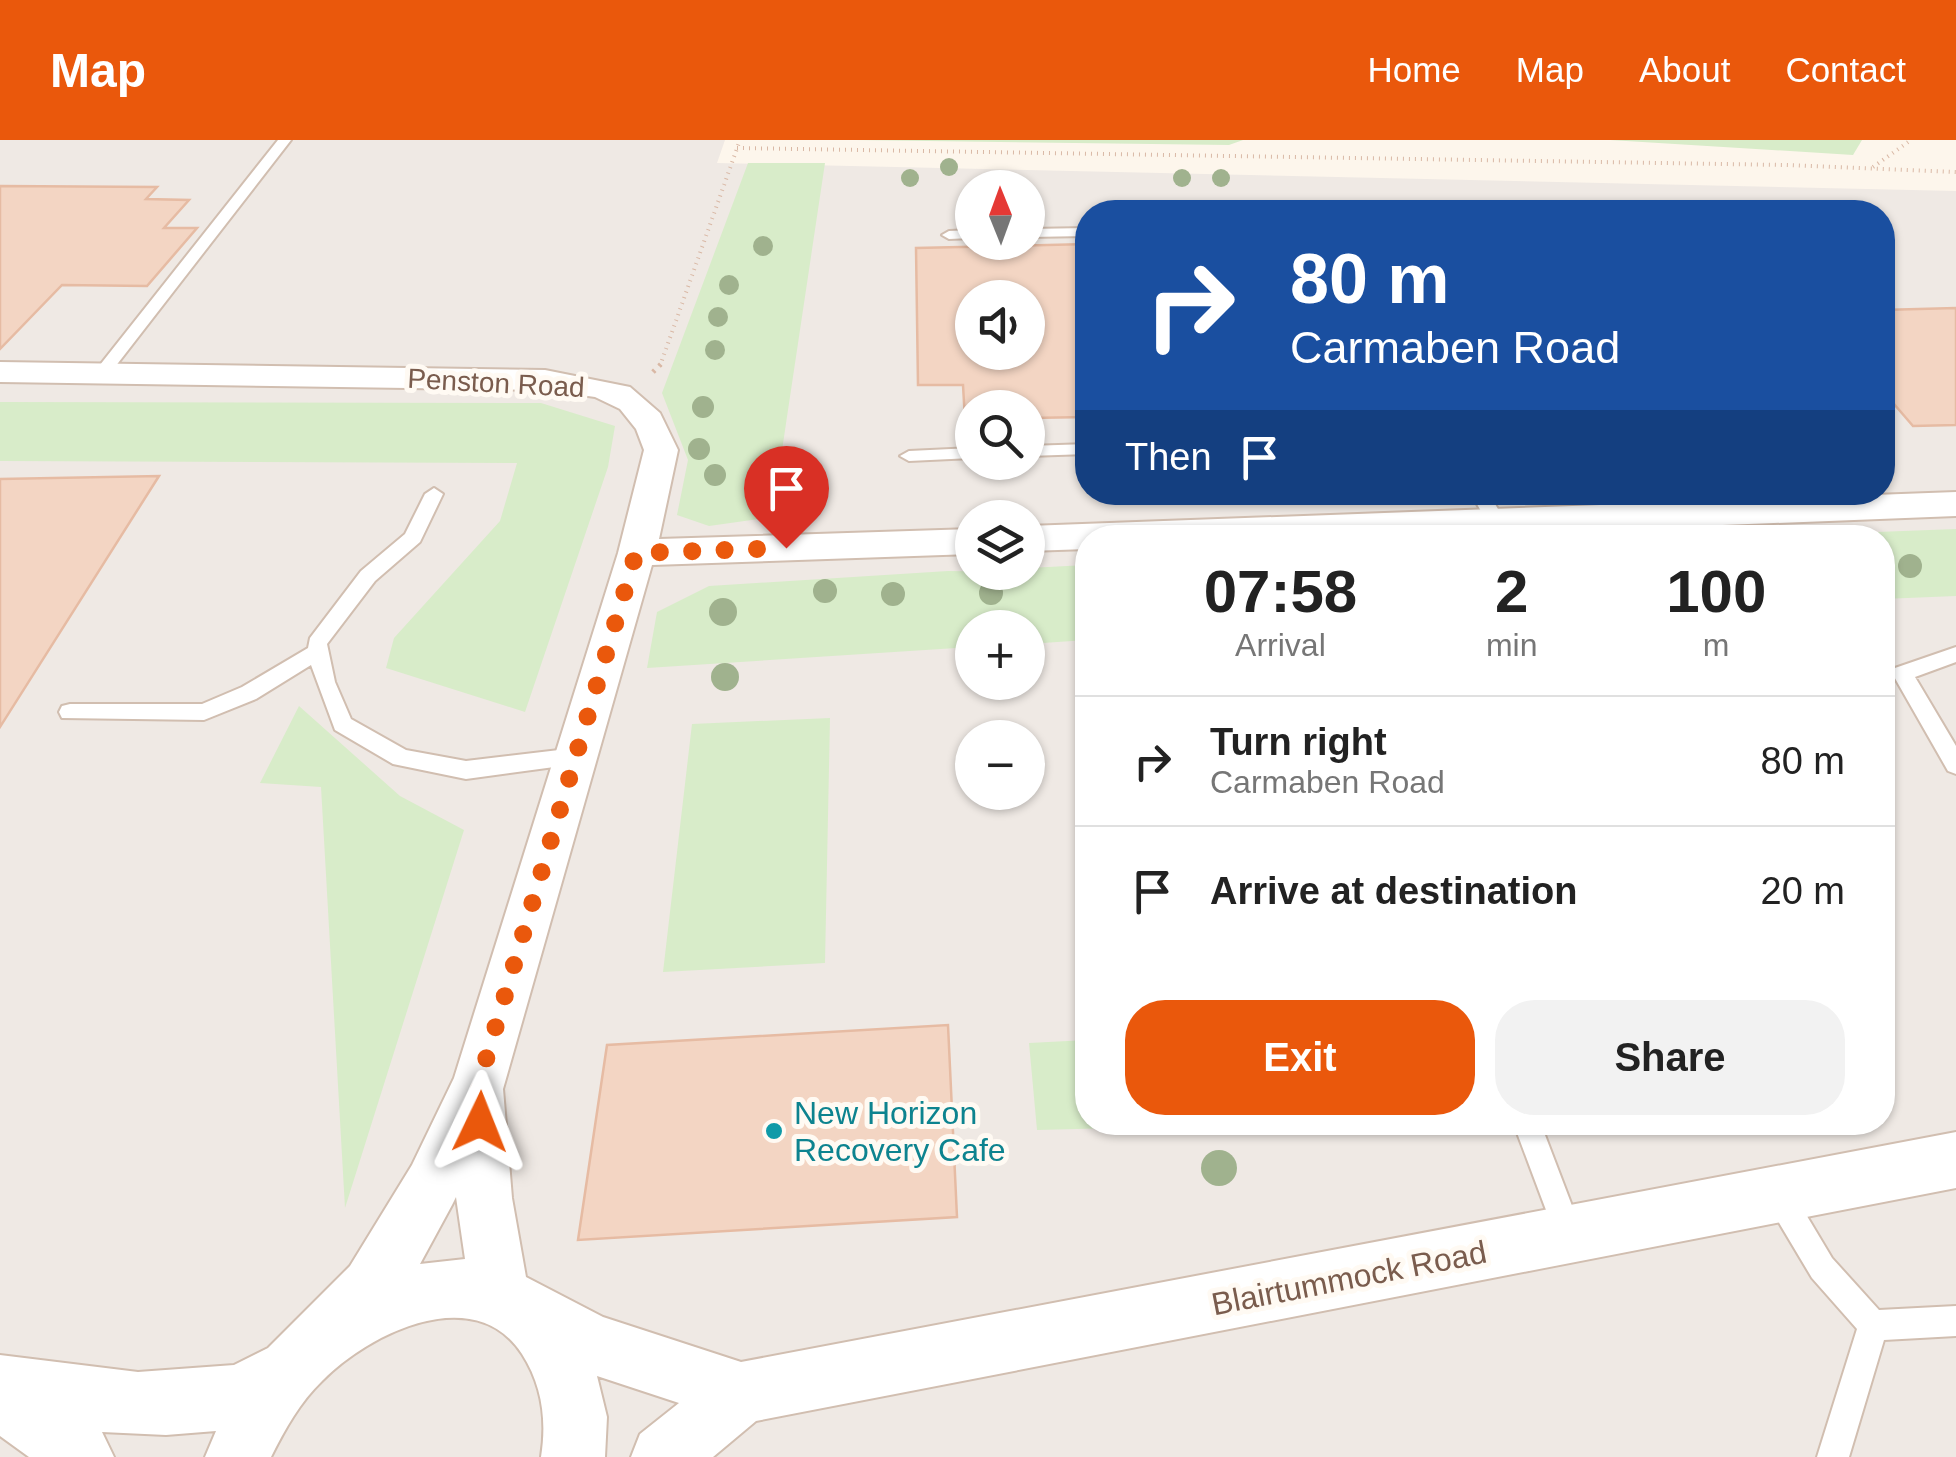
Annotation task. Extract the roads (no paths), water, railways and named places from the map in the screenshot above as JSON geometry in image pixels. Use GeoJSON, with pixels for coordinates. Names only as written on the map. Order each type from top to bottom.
{"type":"FeatureCollection","features":[{"type":"Feature","properties":{"kind":"street","name":"Penston Road"},"geometry":{"type":"LineString","coordinates":[[0,372],[514,378],[622,393],[653,423],[661,450],[636,553],[479,1083]]}},
{"type":"Feature","properties":{"kind":"street"},"geometry":{"type":"LineString","coordinates":[[1895,504],[1956,504]]}},
{"type":"Feature","properties":{"kind":"street"},"geometry":{"type":"LineString","coordinates":[[1229,525],[1488,507],[1800,505]]}},
{"type":"Feature","properties":{"kind":"street"},"geometry":{"type":"LineString","coordinates":[[1045,538],[1075,536]]}},
{"type":"Feature","properties":{"kind":"street"},"geometry":{"type":"LineString","coordinates":[[636,553],[955,542]]}},
{"type":"Feature","properties":{"kind":"street"},"geometry":{"type":"LineString","coordinates":[[479,1083],[484,1198],[510,1302],[548,1334],[571,1384],[573,1457]]}},
{"type":"Feature","properties":{"kind":"street"},"geometry":{"type":"LineString","coordinates":[[237,1457],[263,1405],[297,1362],[370,1287],[397,1247],[432,1185],[479,1083]]}},
{"type":"Feature","properties":{"kind":"street","name":"Blairtummock Road"},"geometry":{"type":"LineString","coordinates":[[663,1457],[740,1393],[1956,1160]]}},
{"type":"Feature","properties":{"kind":"street","name":"Blairtummock Road"},"geometry":{"type":"LineString","coordinates":[[297,1362],[356,1315],[412,1291],[463,1288],[510,1302],[593,1344],[740,1393]]}},
{"type":"Feature","properties":{"kind":"street"},"geometry":{"type":"LineString","coordinates":[[0,1386],[102,1404],[225,1399],[297,1362]]}},
{"type":"Feature","properties":{"kind":"street"},"geometry":{"type":"LineString","coordinates":[[0,1397],[82,1457]]}},
{"type":"Feature","properties":{"kind":"lane"},"geometry":{"type":"LineString","coordinates":[[102,373],[285,140]]}},
{"type":"Feature","properties":{"kind":"lane"},"geometry":{"type":"LineString","coordinates":[[1045,233],[1075,232]]}},
{"type":"Feature","properties":{"kind":"lane"},"geometry":{"type":"LineString","coordinates":[[950,235],[955,235]]}},
{"type":"Feature","properties":{"kind":"lane"},"geometry":{"type":"LineString","coordinates":[[1045,450],[1075,449]]}},
{"type":"Feature","properties":{"kind":"lane"},"geometry":{"type":"LineString","coordinates":[[910,456],[955,454]]}},
{"type":"Feature","properties":{"kind":"lane"},"geometry":{"type":"LineString","coordinates":[[434,494],[413,538],[368,576],[317,642],[325,682],[343,724],[401,758],[466,770],[576,757]]}},
{"type":"Feature","properties":{"kind":"lane"},"geometry":{"type":"LineString","coordinates":[[70,712],[204,712],[249,693],[318,651]]}},
{"type":"Feature","properties":{"kind":"lane"},"geometry":{"type":"LineString","coordinates":[[1956,654],[1902,673],[1956,765]]}},
{"type":"Feature","properties":{"kind":"lane"},"geometry":{"type":"LineString","coordinates":[[1531,1135],[1569,1236]]}},
{"type":"Feature","properties":{"kind":"lane"},"geometry":{"type":"LineString","coordinates":[[1777,1193],[1822,1268],[1873,1325]]}},
{"type":"Feature","properties":{"kind":"lane"},"geometry":{"type":"LineString","coordinates":[[1873,1325],[1956,1320]]}},
{"type":"Feature","properties":{"kind":"lane"},"geometry":{"type":"LineString","coordinates":[[1833,1457],[1873,1325]]}},
{"type":"Feature","properties":{"kind":"place","name":"New Horizon Recovery Cafe"},"geometry":{"type":"Point","coordinates":[774,1131]}}]}
